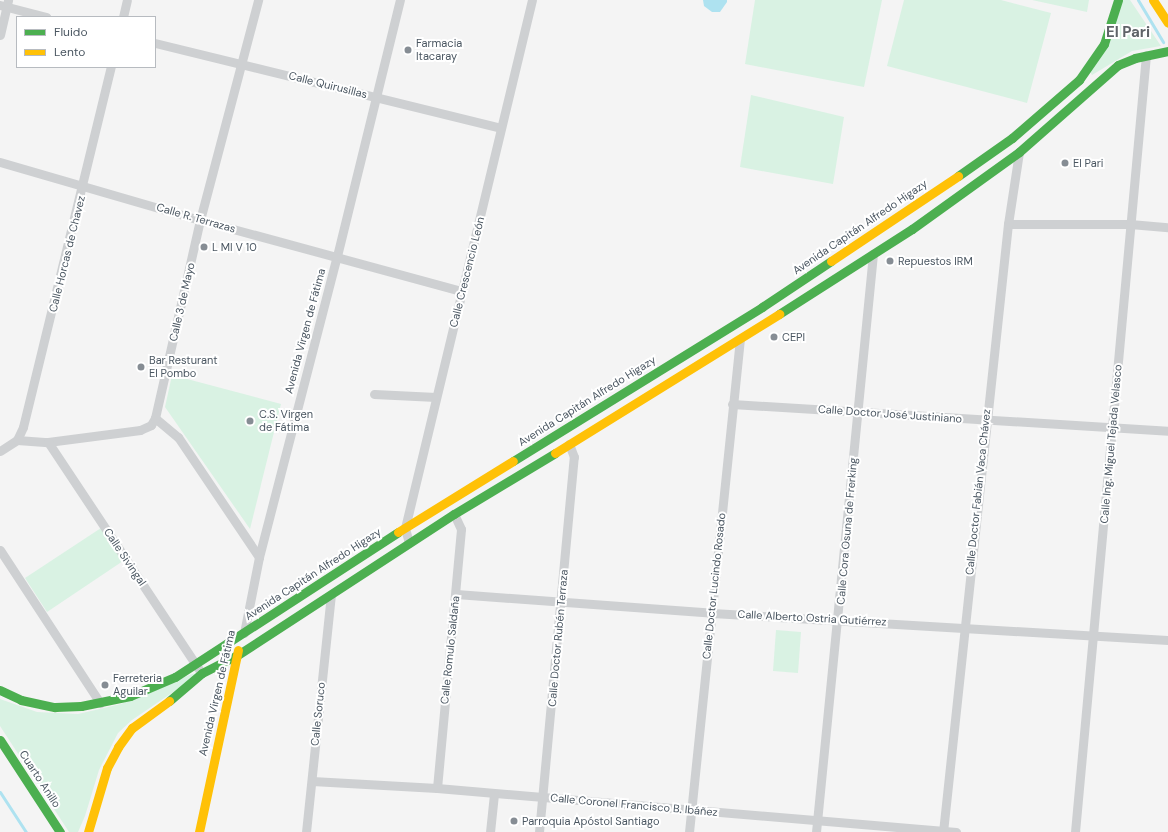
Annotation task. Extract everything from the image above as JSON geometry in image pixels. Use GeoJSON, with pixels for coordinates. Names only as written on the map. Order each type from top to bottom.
{"type":"FeatureCollection","features":[{"type":"Feature","properties":{"kind":"main road","name":"Avenida Capitán Alfredo Higazy"},"geometry":{"type":"LineString","coordinates":[[0,690],[21,700],[55,707],[100,703],[130,696],[170,680],[195,662],[244,633],[404,528],[706,340],[900,216],[1012,138],[1079,80],[1104,44],[1118,0]]}},
{"type":"Feature","properties":{"kind":"main road"},"geometry":{"type":"LineString","coordinates":[[1155,3],[1168,23]]}},
{"type":"Feature","properties":{"kind":"main road"},"geometry":{"type":"LineString","coordinates":[[88,832],[107,768],[118,748],[132,728],[185,690],[202,673],[236,656],[454,514],[740,340],[873,254],[982,180],[1019,152],[1118,65],[1146,55],[1168,52]]}},
{"type":"Feature","properties":{"kind":"main road"},"geometry":{"type":"LineString","coordinates":[[706,340],[714,356]]}},
{"type":"Feature","properties":{"kind":"main road","name":"Avenida Virgen de Fátima"},"geometry":{"type":"LineString","coordinates":[[199,832],[236,656],[244,633]]}},
{"type":"Feature","properties":{"kind":"main road","name":"Cuarto Anillo"},"geometry":{"type":"LineString","coordinates":[[0,740],[60,832]]}},
{"type":"Feature","properties":{"kind":"street"},"geometry":{"type":"LineString","coordinates":[[123,16],[127,0]]}},
{"type":"Feature","properties":{"kind":"street","name":"Calle 3 de Mayo"},"geometry":{"type":"LineString","coordinates":[[155,418],[200,220],[258,0]]}},
{"type":"Feature","properties":{"kind":"street","name":"Avenida Virgen de Fátima"},"geometry":{"type":"LineString","coordinates":[[244,633],[259,557],[338,256],[400,0]]}},
{"type":"Feature","properties":{"kind":"street","name":"Calle Crescencio León"},"geometry":{"type":"LineString","coordinates":[[404,528],[532,0]]}},
{"type":"Feature","properties":{"kind":"street"},"geometry":{"type":"LineString","coordinates":[[1155,3],[1168,14]]}},
{"type":"Feature","properties":{"kind":"street"},"geometry":{"type":"LineString","coordinates":[[0,35],[5,4],[43,16]]}},
{"type":"Feature","properties":{"kind":"street","name":"Calle Quirusillas"},"geometry":{"type":"LineString","coordinates":[[156,43],[501,128]]}},
{"type":"Feature","properties":{"kind":"street","name":"Calle Ing. Miguel Tejada Velasco"},"geometry":{"type":"LineString","coordinates":[[1075,832],[1146,55]]}},
{"type":"Feature","properties":{"kind":"street","name":"Calle Horcas de Chavez"},"geometry":{"type":"LineString","coordinates":[[17,440],[23,427],[84,185],[111,68]]}},
{"type":"Feature","properties":{"kind":"street","name":"Calle Doctor Fabián Vaca Chávez"},"geometry":{"type":"LineString","coordinates":[[943,831],[986,420],[1008,224],[1019,152]]}},
{"type":"Feature","properties":{"kind":"street","name":"Calle R. Terrazas"},"geometry":{"type":"LineString","coordinates":[[0,162],[84,185],[200,220],[462,290]]}},
{"type":"Feature","properties":{"kind":"street"},"geometry":{"type":"LineString","coordinates":[[1008,224],[1130,224],[1168,227]]}},
{"type":"Feature","properties":{"kind":"street","name":"Calle Cora Osuna de Frerking"},"geometry":{"type":"LineString","coordinates":[[816,832],[839,621],[873,254]]}},
{"type":"Feature","properties":{"kind":"street","name":"Calle Doctor Lucindo Rosado"},"geometry":{"type":"LineString","coordinates":[[689,832],[732,404],[740,340]]}},
{"type":"Feature","properties":{"kind":"street"},"geometry":{"type":"LineString","coordinates":[[374,394],[436,397]]}},
{"type":"Feature","properties":{"kind":"street","name":"Calle Doctor José Justiniano"},"geometry":{"type":"LineString","coordinates":[[732,404],[1168,431]]}},
{"type":"Feature","properties":{"kind":"street"},"geometry":{"type":"LineString","coordinates":[[0,452],[17,440],[48,442],[140,430],[151,425],[155,418],[178,436],[259,557]]}},
{"type":"Feature","properties":{"kind":"street","name":"Calle Sivingal"},"geometry":{"type":"LineString","coordinates":[[48,442],[202,673]]}},
{"type":"Feature","properties":{"kind":"street","name":"Calle Doctor Rubén Terraza"},"geometry":{"type":"LineString","coordinates":[[539,832],[562,601],[574,457],[569,444]]}},
{"type":"Feature","properties":{"kind":"street","name":"Calle Romulo Saldaña"},"geometry":{"type":"LineString","coordinates":[[437,788],[456,594],[460,529],[454,514]]}},
{"type":"Feature","properties":{"kind":"street"},"geometry":{"type":"LineString","coordinates":[[404,528],[409,543]]}},
{"type":"Feature","properties":{"kind":"street"},"geometry":{"type":"LineString","coordinates":[[0,550],[100,703]]}},
{"type":"Feature","properties":{"kind":"street","name":"Calle Alberto Ostria Gutiérrez"},"geometry":{"type":"LineString","coordinates":[[456,594],[712,613],[839,621],[964,626],[1168,640]]}},
{"type":"Feature","properties":{"kind":"street","name":"Calle Soruco"},"geometry":{"type":"LineString","coordinates":[[306,832],[331,595]]}},
{"type":"Feature","properties":{"kind":"street","name":"Calle Coronel Francisco B. Ibáñez"},"geometry":{"type":"LineString","coordinates":[[312,780],[437,788],[494,794],[818,819],[956,832]]}},
{"type":"Feature","properties":{"kind":"street"},"geometry":{"type":"LineString","coordinates":[[490,832],[494,794]]}},
{"type":"Feature","properties":{"kind":"green space"},"geometry":{"type":"Polygon","coordinates":[[[755,0],[882,0],[864,87],[745,64],[755,0]]]}},
{"type":"Feature","properties":{"kind":"green space"},"geometry":{"type":"Polygon","coordinates":[[[904,0],[1001,0],[1051,13],[1027,103],[887,66],[904,0]]]}},
{"type":"Feature","properties":{"kind":"green space"},"geometry":{"type":"Polygon","coordinates":[[[1032,0],[1089,0],[1087,12],[1032,0]]]}},
{"type":"Feature","properties":{"kind":"green space"},"geometry":{"type":"Polygon","coordinates":[[[1123,0],[1130,0],[1161,46],[1132,51],[1092,75],[1090,72],[1123,0]]]}},
{"type":"Feature","properties":{"kind":"green space"},"geometry":{"type":"Polygon","coordinates":[[[751,95],[844,117],[833,184],[740,167],[751,95]]]}},
{"type":"Feature","properties":{"kind":"green space"},"geometry":{"type":"Polygon","coordinates":[[[172,375],[281,404],[250,529],[165,407],[172,375]]]}},
{"type":"Feature","properties":{"kind":"green space"},"geometry":{"type":"Polygon","coordinates":[[[101,528],[123,561],[47,612],[25,578],[101,528]]]}},
{"type":"Feature","properties":{"kind":"green space"},"geometry":{"type":"Polygon","coordinates":[[[776,630],[801,632],[798,673],[773,671],[776,630]]]}},
{"type":"Feature","properties":{"kind":"green space"},"geometry":{"type":"Polygon","coordinates":[[[201,673],[132,720],[118,733],[99,770],[85,816],[78,832],[69,832],[0,726],[0,699],[37,712],[78,714],[121,704],[192,674],[201,673]]]}},
{"type":"Feature","properties":{"kind":"water"},"geometry":{"type":"Polygon","coordinates":[[[703,0],[727,0],[727,2],[720,12],[712,12],[704,6],[703,0]]]}},
{"type":"Feature","properties":{"kind":"waterway"},"geometry":{"type":"LineString","coordinates":[[1138,0],[1163,42]]}},
{"type":"Feature","properties":{"kind":"waterway"},"geometry":{"type":"LineString","coordinates":[[0,792],[26,832]]}},
{"type":"Feature","properties":{"kind":"traffic: fast"},"geometry":{"type":"LineString","coordinates":[[958,176],[1012,138],[1079,80],[1104,44],[1118,0]]}},
{"type":"Feature","properties":{"kind":"traffic: fast"},"geometry":{"type":"LineString","coordinates":[[779,314],[912,229],[1019,152],[1118,65],[1135,58],[1168,51]]}},
{"type":"Feature","properties":{"kind":"traffic: fast"},"geometry":{"type":"LineString","coordinates":[[513,461],[762,307],[831,261]]}},
{"type":"Feature","properties":{"kind":"traffic: fast"},"geometry":{"type":"LineString","coordinates":[[169,701],[202,673],[236,656],[454,514],[555,453]]}},
{"type":"Feature","properties":{"kind":"traffic: fast"},"geometry":{"type":"LineString","coordinates":[[0,690],[21,700],[55,707],[81,706],[130,696],[175,677],[398,532]]}},
{"type":"Feature","properties":{"kind":"traffic: fast"},"geometry":{"type":"LineString","coordinates":[[0,740],[60,832]]}},
{"type":"Feature","properties":{"kind":"traffic: slow"},"geometry":{"type":"LineString","coordinates":[[1153,0],[1168,23]]}},
{"type":"Feature","properties":{"kind":"traffic: slow"},"geometry":{"type":"LineString","coordinates":[[831,261],[958,176]]}},
{"type":"Feature","properties":{"kind":"traffic: slow"},"geometry":{"type":"LineString","coordinates":[[555,453],[779,314]]}},
{"type":"Feature","properties":{"kind":"traffic: slow"},"geometry":{"type":"LineString","coordinates":[[398,532],[513,461]]}},
{"type":"Feature","properties":{"kind":"traffic: slow"},"geometry":{"type":"LineString","coordinates":[[199,832],[238,650]]}},
{"type":"Feature","properties":{"kind":"traffic: slow"},"geometry":{"type":"LineString","coordinates":[[88,832],[107,768],[118,747],[132,728],[169,701]]}},
{"type":"Feature","properties":{"kind":"place","name":"Farmacia Itacaray"},"geometry":{"type":"Point","coordinates":[408,50]}},
{"type":"Feature","properties":{"kind":"place","name":"El Pari"},"geometry":{"type":"Point","coordinates":[1065,163]}},
{"type":"Feature","properties":{"kind":"place","name":"L MI V 10"},"geometry":{"type":"Point","coordinates":[204,247]}},
{"type":"Feature","properties":{"kind":"place","name":"Repuestos IRM"},"geometry":{"type":"Point","coordinates":[890,261]}},
{"type":"Feature","properties":{"kind":"place","name":"CEPI"},"geometry":{"type":"Point","coordinates":[774,337]}},
{"type":"Feature","properties":{"kind":"place","name":"Bar Resturant El Pombo"},"geometry":{"type":"Point","coordinates":[141,367]}},
{"type":"Feature","properties":{"kind":"place","name":"C.S. Virgen de Fátima"},"geometry":{"type":"Point","coordinates":[250,421]}},
{"type":"Feature","properties":{"kind":"place","name":"Ferreteria Aguilar"},"geometry":{"type":"Point","coordinates":[105,685]}},
{"type":"Feature","properties":{"kind":"place","name":"Parroquia Apóstol Santiago"},"geometry":{"type":"Point","coordinates":[514,821]}},
{"type":"Feature","properties":{"kind":"district","name":"El Pari"},"geometry":{"type":"Point","coordinates":[1128,33]}}]}
